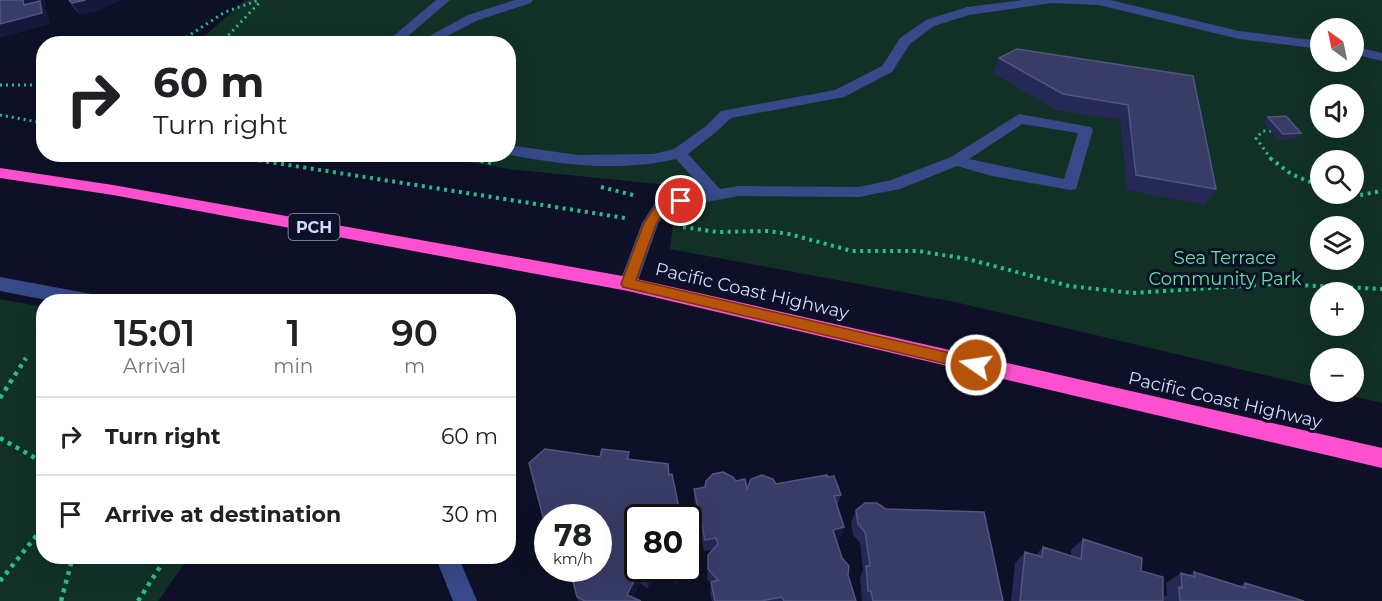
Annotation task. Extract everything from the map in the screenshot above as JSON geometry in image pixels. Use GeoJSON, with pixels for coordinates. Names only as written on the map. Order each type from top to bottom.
{"type":"FeatureCollection","features":[{"type":"Feature","properties":{"kind":"highway","name":"Pacific Coast Highway"},"geometry":{"type":"LineString","coordinates":[[0,173],[113,190],[628,284],[1382,458]]}},
{"type":"Feature","properties":{"kind":"street"},"geometry":{"type":"LineString","coordinates":[[400,36],[444,0]]}},
{"type":"Feature","properties":{"kind":"street"},"geometry":{"type":"LineString","coordinates":[[437,36],[472,18],[527,0]]}},
{"type":"Feature","properties":{"kind":"street"},"geometry":{"type":"LineString","coordinates":[[516,151],[578,160],[653,159],[679,153],[711,129],[726,114],[839,94],[887,69],[905,41],[930,23],[967,10],[1053,0],[1099,1],[1239,35],[1310,44]]}},
{"type":"Feature","properties":{"kind":"street"},"geometry":{"type":"LineString","coordinates":[[1364,53],[1382,57]]}},
{"type":"Feature","properties":{"kind":"street"},"geometry":{"type":"LineString","coordinates":[[628,284],[650,223],[663,204],[739,191],[859,192],[894,185],[956,161],[1019,119],[1086,130],[1070,185],[992,171],[956,161]]}},
{"type":"Feature","properties":{"kind":"street"},"geometry":{"type":"LineString","coordinates":[[679,153],[716,195]]}},
{"type":"Feature","properties":{"kind":"street"},"geometry":{"type":"LineString","coordinates":[[0,284],[54,294]]}},
{"type":"Feature","properties":{"kind":"street"},"geometry":{"type":"LineString","coordinates":[[449,564],[465,601]]}},
{"type":"Feature","properties":{"kind":"path"},"geometry":{"type":"LineString","coordinates":[[188,36],[225,12],[260,0]]}},
{"type":"Feature","properties":{"kind":"path"},"geometry":{"type":"LineString","coordinates":[[227,36],[260,0]]}},
{"type":"Feature","properties":{"kind":"path"},"geometry":{"type":"LineString","coordinates":[[0,85],[36,85]]}},
{"type":"Feature","properties":{"kind":"path"},"geometry":{"type":"LineString","coordinates":[[0,115],[36,122]]}},
{"type":"Feature","properties":{"kind":"path"},"geometry":{"type":"LineString","coordinates":[[1278,130],[1263,131],[1256,138],[1260,149],[1280,166],[1310,181]]}},
{"type":"Feature","properties":{"kind":"path"},"geometry":{"type":"LineString","coordinates":[[271,162],[650,223],[717,232],[768,231],[789,234],[852,251],[918,251],[968,260],[1069,286],[1133,293],[1275,284],[1382,289]]}},
{"type":"Feature","properties":{"kind":"path"},"geometry":{"type":"LineString","coordinates":[[1364,194],[1382,191]]}},
{"type":"Feature","properties":{"kind":"path"},"geometry":{"type":"LineString","coordinates":[[0,398],[26,358]]}},
{"type":"Feature","properties":{"kind":"path"},"geometry":{"type":"LineString","coordinates":[[0,438],[36,458]]}},
{"type":"Feature","properties":{"kind":"path"},"geometry":{"type":"LineString","coordinates":[[0,581],[36,536]]}},
{"type":"Feature","properties":{"kind":"path"},"geometry":{"type":"LineString","coordinates":[[61,601],[71,564]]}},
{"type":"Feature","properties":{"kind":"path"},"geometry":{"type":"LineString","coordinates":[[138,601],[162,564]]}},
{"type":"Feature","properties":{"kind":"green space","name":"Sea Terrace Community Park"},"geometry":{"type":"Polygon","coordinates":[[[245,0],[1382,0],[1382,403],[1364,399],[1364,348],[1310,348],[1310,386],[955,302],[670,249],[678,186],[509,169],[468,162],[516,162],[516,36],[205,36],[245,0]]]}},
{"type":"Feature","properties":{"kind":"green space"},"geometry":{"type":"Polygon","coordinates":[[[0,299],[36,306],[36,564],[184,564],[158,601],[0,601],[0,299]]]}},
{"type":"Feature","properties":{"kind":"building"},"geometry":{"type":"Polygon","coordinates":[[[0,0],[23,0],[24,5],[40,1],[42,13],[0,24],[0,0]]]}},
{"type":"Feature","properties":{"kind":"building"},"geometry":{"type":"Polygon","coordinates":[[[69,0],[86,0],[72,3],[69,0]]]}},
{"type":"Feature","properties":{"kind":"building"},"geometry":{"type":"Polygon","coordinates":[[[1017,49],[1193,76],[1216,189],[1136,175],[1128,105],[1063,94],[999,58],[1017,49]]]}},
{"type":"Feature","properties":{"kind":"building"},"geometry":{"type":"Polygon","coordinates":[[[1286,116],[1301,133],[1283,134],[1268,117],[1286,116]]]}},
{"type":"Feature","properties":{"kind":"building"},"geometry":{"type":"Polygon","coordinates":[[[545,449],[600,457],[602,449],[629,452],[627,459],[668,464],[678,504],[624,504],[624,582],[634,582],[627,595],[641,601],[585,601],[577,597],[573,582],[612,582],[612,504],[540,504],[529,463],[545,449]]]}},
{"type":"Feature","properties":{"kind":"building"},"geometry":{"type":"Polygon","coordinates":[[[723,472],[736,481],[745,479],[747,489],[751,479],[762,475],[773,479],[776,484],[827,475],[827,477],[834,476],[841,495],[834,496],[844,527],[833,530],[842,558],[849,566],[848,575],[856,601],[784,601],[782,597],[761,601],[715,601],[711,582],[718,580],[708,569],[708,555],[718,544],[716,538],[705,540],[702,526],[702,504],[697,504],[694,489],[705,487],[706,481],[713,474],[723,472]]]}},
{"type":"Feature","properties":{"kind":"building"},"geometry":{"type":"Polygon","coordinates":[[[865,503],[877,503],[886,509],[984,512],[1003,601],[873,601],[871,591],[868,591],[866,566],[870,566],[865,532],[858,524],[856,510],[865,503]]]}},
{"type":"Feature","properties":{"kind":"building"},"geometry":{"type":"Polygon","coordinates":[[[1083,539],[1142,558],[1141,571],[1163,577],[1163,601],[1020,601],[1025,552],[1042,557],[1043,547],[1081,559],[1083,539]]]}},
{"type":"Feature","properties":{"kind":"building"},"geometry":{"type":"Polygon","coordinates":[[[1194,572],[1245,588],[1245,583],[1304,601],[1180,601],[1181,573],[1195,577],[1194,572]]]}},
{"type":"Feature","properties":{"kind":"route"},"geometry":{"type":"LineString","coordinates":[[681,201],[663,204],[650,223],[628,284],[976,365]]}}]}
